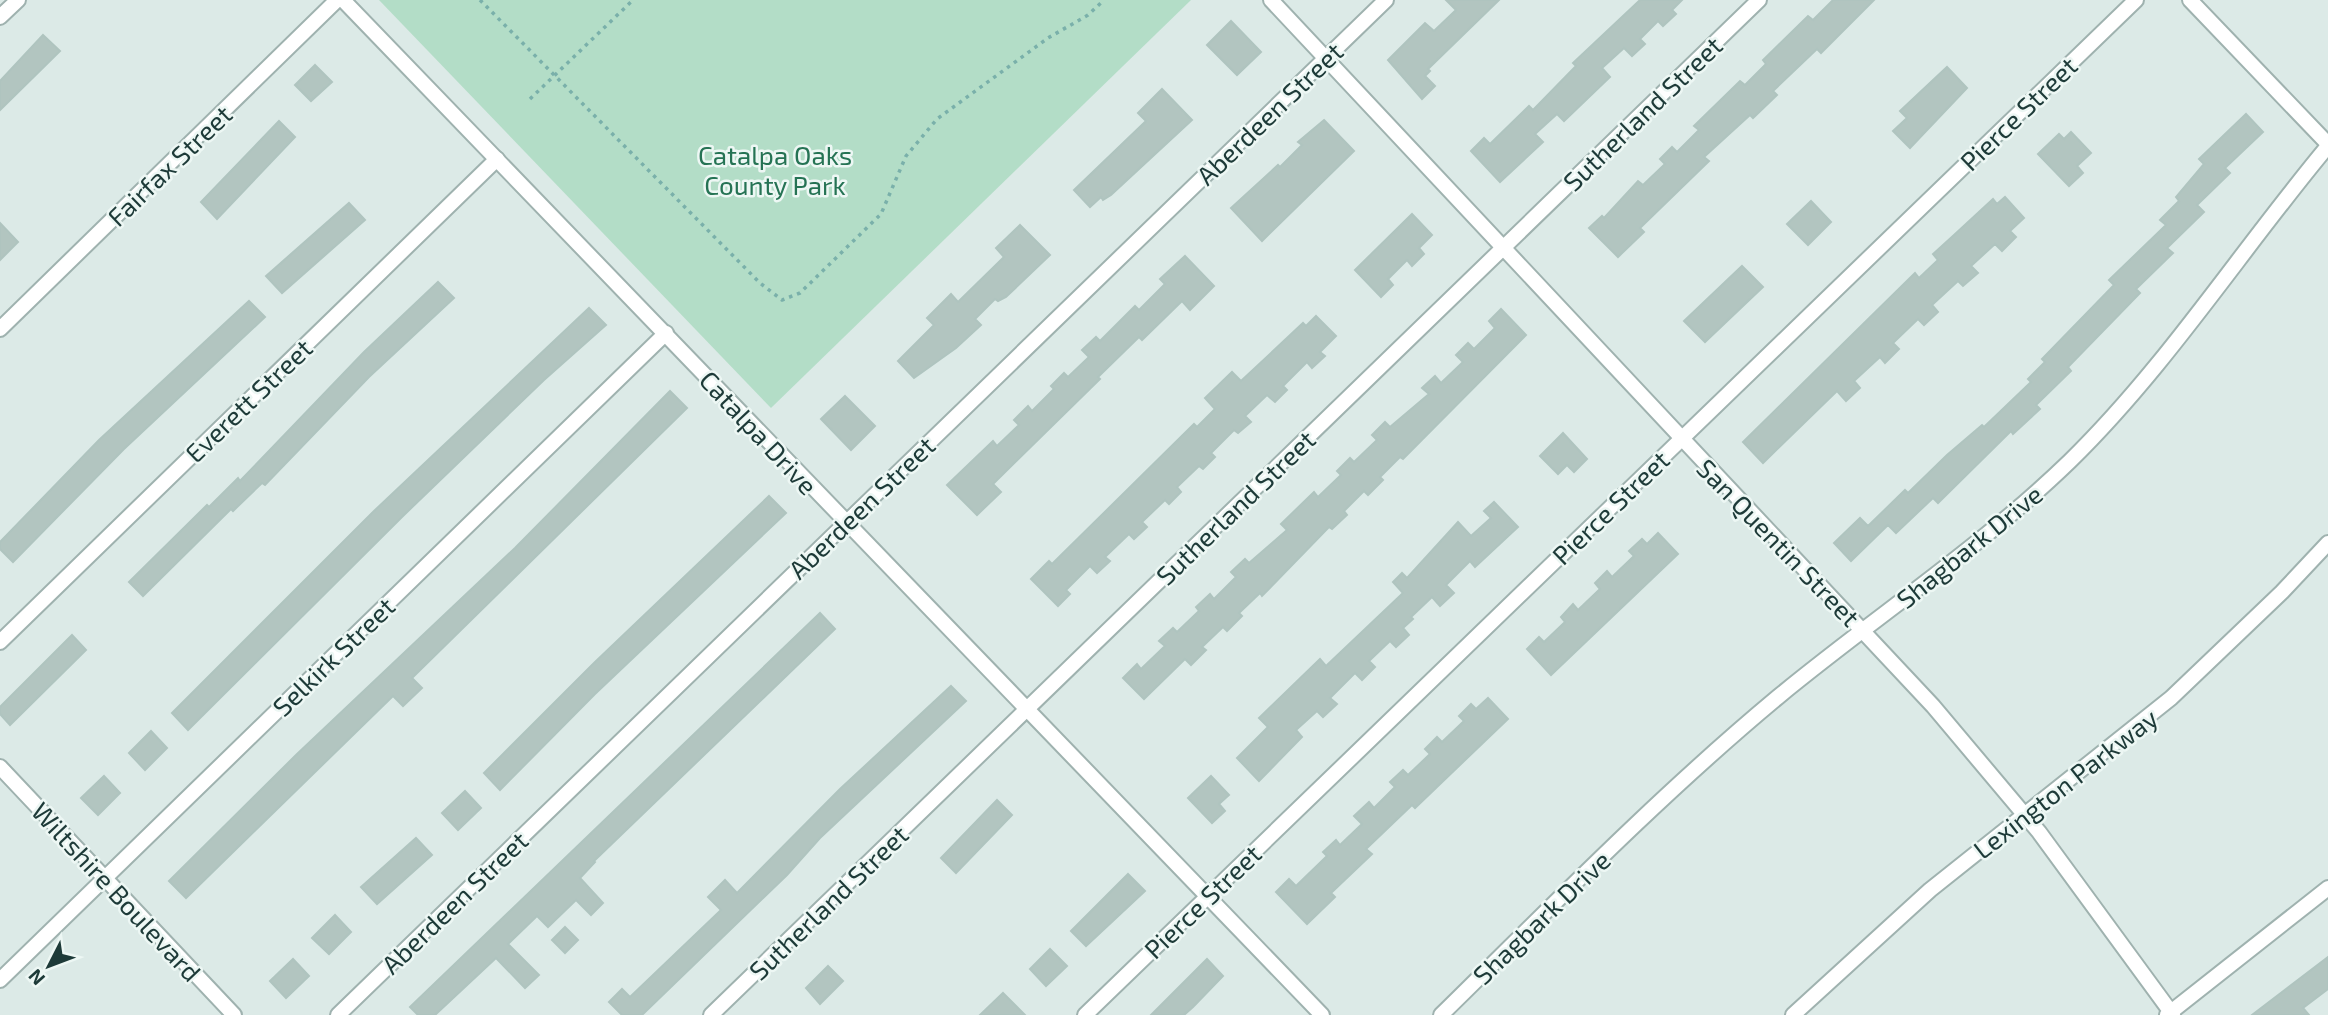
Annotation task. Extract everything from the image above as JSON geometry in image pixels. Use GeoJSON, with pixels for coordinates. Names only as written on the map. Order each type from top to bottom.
{"type":"FeatureCollection","features":[{"type":"Feature","properties":{"kind":"street"},"geometry":{"type":"LineString","coordinates":[[0,17],[18,0]]}},
{"type":"Feature","properties":{"kind":"street","name":"Fairfax Street"},"geometry":{"type":"LineString","coordinates":[[0,329],[337,0]]}},
{"type":"Feature","properties":{"kind":"street","name":"Catalpa Drive"},"geometry":{"type":"LineString","coordinates":[[343,0],[1322,1015]]}},
{"type":"Feature","properties":{"kind":"street","name":"San Quentin Street"},"geometry":{"type":"LineString","coordinates":[[1271,0],[1933,706],[2025,815],[2170,1014]]}},
{"type":"Feature","properties":{"kind":"street","name":"Aberdeen Street"},"geometry":{"type":"LineString","coordinates":[[338,1015],[845,521],[1386,0]]}},
{"type":"Feature","properties":{"kind":"street","name":"Sutherland Street"},"geometry":{"type":"LineString","coordinates":[[711,1015],[1759,0]]}},
{"type":"Feature","properties":{"kind":"street","name":"Pierce Street"},"geometry":{"type":"LineString","coordinates":[[1085,1015],[2136,0]]}},
{"type":"Feature","properties":{"kind":"street"},"geometry":{"type":"LineString","coordinates":[[2190,0],[2328,145]]}},
{"type":"Feature","properties":{"kind":"street","name":"Shagbark Drive"},"geometry":{"type":"LineString","coordinates":[[1441,1015],[1683,781],[1781,695],[1980,542],[2094,436],[2165,355],[2328,145]]}},
{"type":"Feature","properties":{"kind":"street","name":"Everett Street"},"geometry":{"type":"LineString","coordinates":[[0,642],[497,159]]}},
{"type":"Feature","properties":{"kind":"street","name":"Selkirk Street"},"geometry":{"type":"LineString","coordinates":[[0,980],[666,333]]}},
{"type":"Feature","properties":{"kind":"street","name":"Lexington Parkway"},"geometry":{"type":"LineString","coordinates":[[1793,1015],[1884,929],[2171,698],[2282,592],[2328,542]]}},
{"type":"Feature","properties":{"kind":"street","name":"Wiltshire Boulevard"},"geometry":{"type":"LineString","coordinates":[[0,767],[234,1015]]}},
{"type":"Feature","properties":{"kind":"street"},"geometry":{"type":"LineString","coordinates":[[2170,1014],[2328,888]]}},
{"type":"Feature","properties":{"kind":"path"},"geometry":{"type":"LineString","coordinates":[[480,0],[760,283],[775,297],[789,299],[800,293],[881,214],[906,156],[937,119],[1048,38],[1088,15],[1104,0]]}},
{"type":"Feature","properties":{"kind":"path"},"geometry":{"type":"LineString","coordinates":[[530,99],[633,0]]}},
{"type":"Feature","properties":{"kind":"green space","name":"Catalpa Oaks County Park"},"geometry":{"type":"Polygon","coordinates":[[[379,0],[1191,0],[771,408],[379,0]]]}},
{"type":"Feature","properties":{"kind":"building"},"geometry":{"type":"Polygon","coordinates":[[[1446,0],[1499,0],[1428,69],[1430,71],[1425,76],[1435,86],[1422,99],[1388,60],[1425,23],[1434,31],[1456,10],[1446,0]]]}},
{"type":"Feature","properties":{"kind":"building"},"geometry":{"type":"Polygon","coordinates":[[[1640,0],[1682,0],[1672,10],[1676,14],[1663,26],[1658,21],[1640,39],[1645,44],[1632,56],[1624,48],[1602,68],[1610,77],[1564,121],[1557,114],[1535,134],[1543,142],[1500,182],[1471,151],[1484,138],[1490,144],[1529,106],[1533,110],[1576,66],[1573,63],[1640,0]]]}},
{"type":"Feature","properties":{"kind":"building"},"geometry":{"type":"Polygon","coordinates":[[[1833,0],[1874,0],[1821,53],[1817,49],[1773,91],[1777,95],[1753,118],[1750,115],[1704,157],[1709,161],[1640,228],[1644,232],[1618,257],[1589,228],[1602,216],[1604,218],[1638,181],[1643,185],[1665,164],[1660,159],[1672,147],[1677,152],[1699,130],[1694,126],[1740,81],[1745,85],[1766,64],[1763,60],[1808,16],[1813,20],[1833,0]]]}},
{"type":"Feature","properties":{"kind":"building"},"geometry":{"type":"Polygon","coordinates":[[[1231,21],[1261,52],[1237,75],[1207,45],[1231,21]]]}},
{"type":"Feature","properties":{"kind":"building"},"geometry":{"type":"Polygon","coordinates":[[[43,35],[60,51],[0,110],[0,81],[43,35]]]}},
{"type":"Feature","properties":{"kind":"building"},"geometry":{"type":"Polygon","coordinates":[[[315,65],[332,82],[311,101],[295,85],[315,65]]]}},
{"type":"Feature","properties":{"kind":"building"},"geometry":{"type":"Polygon","coordinates":[[[1947,67],[1967,88],[1910,148],[1893,131],[1907,118],[1900,111],[1947,67]]]}},
{"type":"Feature","properties":{"kind":"building"},"geometry":{"type":"Polygon","coordinates":[[[1162,89],[1192,120],[1111,195],[1103,200],[1101,197],[1090,207],[1074,190],[1146,121],[1138,113],[1162,89]]]}},
{"type":"Feature","properties":{"kind":"building"},"geometry":{"type":"Polygon","coordinates":[[[2246,114],[2263,132],[2225,168],[2230,173],[2197,205],[2204,212],[2167,248],[2173,253],[2136,289],[2140,293],[2068,367],[2071,371],[2036,405],[2040,409],[2013,434],[2011,431],[1938,503],[1933,498],[1896,533],[1888,525],[1851,561],[1834,543],[1860,518],[1868,526],[1905,490],[1908,493],[1947,455],[1982,425],[1984,427],[2031,382],[2028,379],[2045,362],[2042,359],[2114,285],[2109,280],[2166,225],[2160,220],[2179,201],[2176,197],[2204,164],[2199,159],[2246,114]]]}},
{"type":"Feature","properties":{"kind":"building"},"geometry":{"type":"Polygon","coordinates":[[[1324,120],[1354,151],[1262,241],[1231,208],[1278,165],[1280,167],[1302,145],[1298,142],[1324,120]]]}},
{"type":"Feature","properties":{"kind":"building"},"geometry":{"type":"Polygon","coordinates":[[[279,121],[295,137],[217,219],[201,202],[279,121]]]}},
{"type":"Feature","properties":{"kind":"building"},"geometry":{"type":"Polygon","coordinates":[[[2071,132],[2091,153],[2077,166],[2083,173],[2069,186],[2038,154],[2059,134],[2064,139],[2071,132]]]}},
{"type":"Feature","properties":{"kind":"building"},"geometry":{"type":"Polygon","coordinates":[[[2005,197],[2024,218],[2010,231],[2016,237],[2002,251],[1995,244],[1971,266],[1978,273],[1963,286],[1958,281],[1932,305],[1938,312],[1924,325],[1918,319],[1893,343],[1899,349],[1885,363],[1880,357],[1854,381],[1860,388],[1846,401],[1837,391],[1763,463],[1743,442],[1915,273],[1919,278],[1938,260],[1933,254],[1993,199],[1997,204],[2005,197]]]}},
{"type":"Feature","properties":{"kind":"building"},"geometry":{"type":"Polygon","coordinates":[[[1811,201],[1831,222],[1808,245],[1787,224],[1811,201]]]}},
{"type":"Feature","properties":{"kind":"building"},"geometry":{"type":"Polygon","coordinates":[[[349,203],[365,220],[282,293],[266,276],[349,203]]]}},
{"type":"Feature","properties":{"kind":"building"},"geometry":{"type":"Polygon","coordinates":[[[1412,214],[1432,235],[1419,248],[1424,254],[1412,266],[1407,260],[1388,279],[1393,285],[1381,297],[1355,270],[1412,214]]]}},
{"type":"Feature","properties":{"kind":"building"},"geometry":{"type":"Polygon","coordinates":[[[0,223],[18,242],[0,260],[0,223]]]}},
{"type":"Feature","properties":{"kind":"building"},"geometry":{"type":"Polygon","coordinates":[[[1020,225],[1050,255],[1006,297],[998,301],[995,299],[975,319],[981,325],[956,348],[914,378],[898,361],[934,325],[927,318],[951,294],[958,302],[1004,257],[996,248],[1020,225]]]}},
{"type":"Feature","properties":{"kind":"building"},"geometry":{"type":"Polygon","coordinates":[[[1185,256],[1214,286],[1190,310],[1182,301],[1142,340],[1139,337],[993,484],[1001,492],[977,515],[947,485],[993,441],[997,446],[1019,425],[1014,420],[1028,406],[1032,411],[1054,389],[1051,386],[1064,373],[1068,377],[1089,357],[1082,350],[1096,337],[1100,341],[1135,306],[1139,310],[1165,284],[1160,279],[1185,256]]]}},
{"type":"Feature","properties":{"kind":"building"},"geometry":{"type":"Polygon","coordinates":[[[1742,266],[1763,287],[1705,342],[1684,321],[1742,266]]]}},
{"type":"Feature","properties":{"kind":"building"},"geometry":{"type":"Polygon","coordinates":[[[438,282],[454,298],[369,377],[265,485],[262,483],[233,511],[231,509],[143,596],[129,582],[207,505],[209,507],[238,478],[240,481],[364,352],[438,282]]]}},
{"type":"Feature","properties":{"kind":"building"},"geometry":{"type":"Polygon","coordinates":[[[249,301],[265,317],[124,449],[13,562],[0,549],[0,542],[99,440],[249,301]]]}},
{"type":"Feature","properties":{"kind":"building"},"geometry":{"type":"Polygon","coordinates":[[[589,308],[606,325],[544,380],[403,516],[188,730],[172,713],[374,511],[589,308]]]}},
{"type":"Feature","properties":{"kind":"building"},"geometry":{"type":"Polygon","coordinates":[[[1501,309],[1526,335],[1403,459],[1400,457],[1380,477],[1383,480],[1368,495],[1364,491],[1344,511],[1347,515],[1332,529],[1329,527],[1262,596],[1260,593],[1239,613],[1242,616],[1227,631],[1223,627],[1202,647],[1206,650],[1191,665],[1185,659],[1144,699],[1123,678],[1137,664],[1141,669],[1165,646],[1159,641],[1173,628],[1177,632],[1199,611],[1196,607],[1210,594],[1214,599],[1236,577],[1231,572],[1245,559],[1249,563],[1287,530],[1281,524],[1314,492],[1318,497],[1341,475],[1337,471],[1350,458],[1354,462],[1377,440],[1372,435],[1385,422],[1390,427],[1429,394],[1422,388],[1435,376],[1441,383],[1463,362],[1456,355],[1468,343],[1474,349],[1495,328],[1489,321],[1501,309]]]}},
{"type":"Feature","properties":{"kind":"building"},"geometry":{"type":"Polygon","coordinates":[[[1316,316],[1336,336],[1320,352],[1325,356],[1312,368],[1307,362],[1283,386],[1287,390],[1275,402],[1267,395],[1245,416],[1251,422],[1238,433],[1234,430],[1211,453],[1215,457],[1203,469],[1199,466],[1177,487],[1181,492],[1169,504],[1165,500],[1142,522],[1147,527],[1134,539],[1129,534],[1105,557],[1110,561],[1097,573],[1090,566],[1066,590],[1070,594],[1058,606],[1031,579],[1049,561],[1052,564],[1194,424],[1197,427],[1215,409],[1205,398],[1232,372],[1241,381],[1303,323],[1306,326],[1316,316]]]}},
{"type":"Feature","properties":{"kind":"building"},"geometry":{"type":"Polygon","coordinates":[[[670,391],[687,408],[412,678],[422,688],[403,706],[393,696],[186,898],[169,881],[296,755],[515,548],[670,391]]]}},
{"type":"Feature","properties":{"kind":"building"},"geometry":{"type":"Polygon","coordinates":[[[845,396],[875,426],[851,450],[821,419],[845,396]]]}},
{"type":"Feature","properties":{"kind":"building"},"geometry":{"type":"Polygon","coordinates":[[[1563,433],[1587,459],[1574,472],[1567,465],[1558,474],[1540,456],[1563,433]]]}},
{"type":"Feature","properties":{"kind":"building"},"geometry":{"type":"Polygon","coordinates":[[[769,496],[786,513],[595,694],[500,790],[484,773],[594,663],[769,496]]]}},
{"type":"Feature","properties":{"kind":"building"},"geometry":{"type":"Polygon","coordinates":[[[1494,502],[1518,527],[1475,567],[1470,561],[1446,585],[1454,593],[1440,606],[1432,597],[1411,617],[1413,619],[1403,628],[1409,635],[1396,647],[1390,641],[1369,661],[1375,667],[1362,680],[1355,673],[1330,698],[1337,704],[1323,717],[1317,711],[1296,730],[1302,737],[1259,781],[1237,758],[1268,727],[1259,718],[1320,659],[1326,666],[1403,593],[1393,582],[1402,573],[1407,578],[1458,522],[1471,536],[1491,518],[1484,511],[1494,502]]]}},
{"type":"Feature","properties":{"kind":"building"},"geometry":{"type":"Polygon","coordinates":[[[1658,533],[1678,554],[1551,675],[1527,649],[1539,637],[1544,642],[1565,622],[1561,617],[1573,604],[1578,610],[1600,589],[1595,583],[1607,571],[1612,577],[1634,556],[1629,551],[1642,539],[1647,544],[1658,533]]]}},
{"type":"Feature","properties":{"kind":"building"},"geometry":{"type":"Polygon","coordinates":[[[820,613],[835,629],[594,861],[580,878],[603,903],[591,915],[576,900],[548,927],[537,916],[508,944],[539,975],[525,988],[496,958],[435,1015],[418,1015],[410,1007],[820,613]]]}},
{"type":"Feature","properties":{"kind":"building"},"geometry":{"type":"Polygon","coordinates":[[[72,635],[86,650],[10,725],[0,714],[0,707],[72,635]]]}},
{"type":"Feature","properties":{"kind":"building"},"geometry":{"type":"Polygon","coordinates":[[[951,686],[966,701],[820,838],[787,875],[642,1015],[622,1015],[609,1002],[622,989],[630,997],[721,910],[708,897],[725,880],[737,893],[840,789],[951,686]]]}},
{"type":"Feature","properties":{"kind":"building"},"geometry":{"type":"Polygon","coordinates":[[[1488,698],[1508,719],[1415,808],[1412,805],[1366,849],[1372,854],[1331,893],[1335,897],[1307,924],[1276,892],[1289,879],[1296,886],[1327,856],[1323,852],[1336,840],[1340,845],[1362,824],[1354,816],[1369,802],[1374,808],[1395,787],[1390,782],[1403,770],[1408,775],[1430,754],[1425,749],[1437,737],[1442,742],[1464,721],[1459,716],[1471,704],[1476,709],[1488,698]]]}},
{"type":"Feature","properties":{"kind":"building"},"geometry":{"type":"Polygon","coordinates":[[[151,731],[167,748],[145,770],[129,753],[151,731]]]}},
{"type":"Feature","properties":{"kind":"building"},"geometry":{"type":"Polygon","coordinates":[[[104,776],[120,793],[98,815],[81,798],[104,776]]]}},
{"type":"Feature","properties":{"kind":"building"},"geometry":{"type":"Polygon","coordinates":[[[1211,776],[1229,795],[1219,804],[1225,811],[1212,823],[1188,798],[1211,776]]]}},
{"type":"Feature","properties":{"kind":"building"},"geometry":{"type":"Polygon","coordinates":[[[465,791],[481,808],[458,830],[442,813],[465,791]]]}},
{"type":"Feature","properties":{"kind":"building"},"geometry":{"type":"Polygon","coordinates":[[[997,800],[1012,815],[956,873],[941,858],[997,800]]]}},
{"type":"Feature","properties":{"kind":"building"},"geometry":{"type":"Polygon","coordinates":[[[416,838],[432,855],[377,904],[361,887],[416,838]]]}},
{"type":"Feature","properties":{"kind":"building"},"geometry":{"type":"Polygon","coordinates":[[[1128,874],[1145,891],[1086,946],[1071,931],[1128,874]]]}},
{"type":"Feature","properties":{"kind":"building"},"geometry":{"type":"Polygon","coordinates":[[[335,915],[351,932],[329,954],[312,938],[335,915]]]}},
{"type":"Feature","properties":{"kind":"building"},"geometry":{"type":"Polygon","coordinates":[[[565,927],[578,940],[565,953],[552,940],[565,927]]]}},
{"type":"Feature","properties":{"kind":"building"},"geometry":{"type":"Polygon","coordinates":[[[1050,949],[1067,966],[1046,986],[1030,969],[1050,949]]]}},
{"type":"Feature","properties":{"kind":"building"},"geometry":{"type":"Polygon","coordinates":[[[2328,957],[2328,989],[2303,1008],[2309,1015],[2252,1015],[2328,957]]]}},
{"type":"Feature","properties":{"kind":"building"},"geometry":{"type":"Polygon","coordinates":[[[293,959],[309,976],[286,998],[270,981],[293,959]]]}},
{"type":"Feature","properties":{"kind":"building"},"geometry":{"type":"Polygon","coordinates":[[[1207,959],[1223,976],[1193,1007],[1184,1015],[1151,1015],[1207,959]]]}},
{"type":"Feature","properties":{"kind":"building"},"geometry":{"type":"Polygon","coordinates":[[[828,966],[843,981],[820,1004],[806,988],[828,966]]]}},
{"type":"Feature","properties":{"kind":"building"},"geometry":{"type":"Polygon","coordinates":[[[1003,993],[1025,1015],[980,1015],[1003,993]]]}}]}
